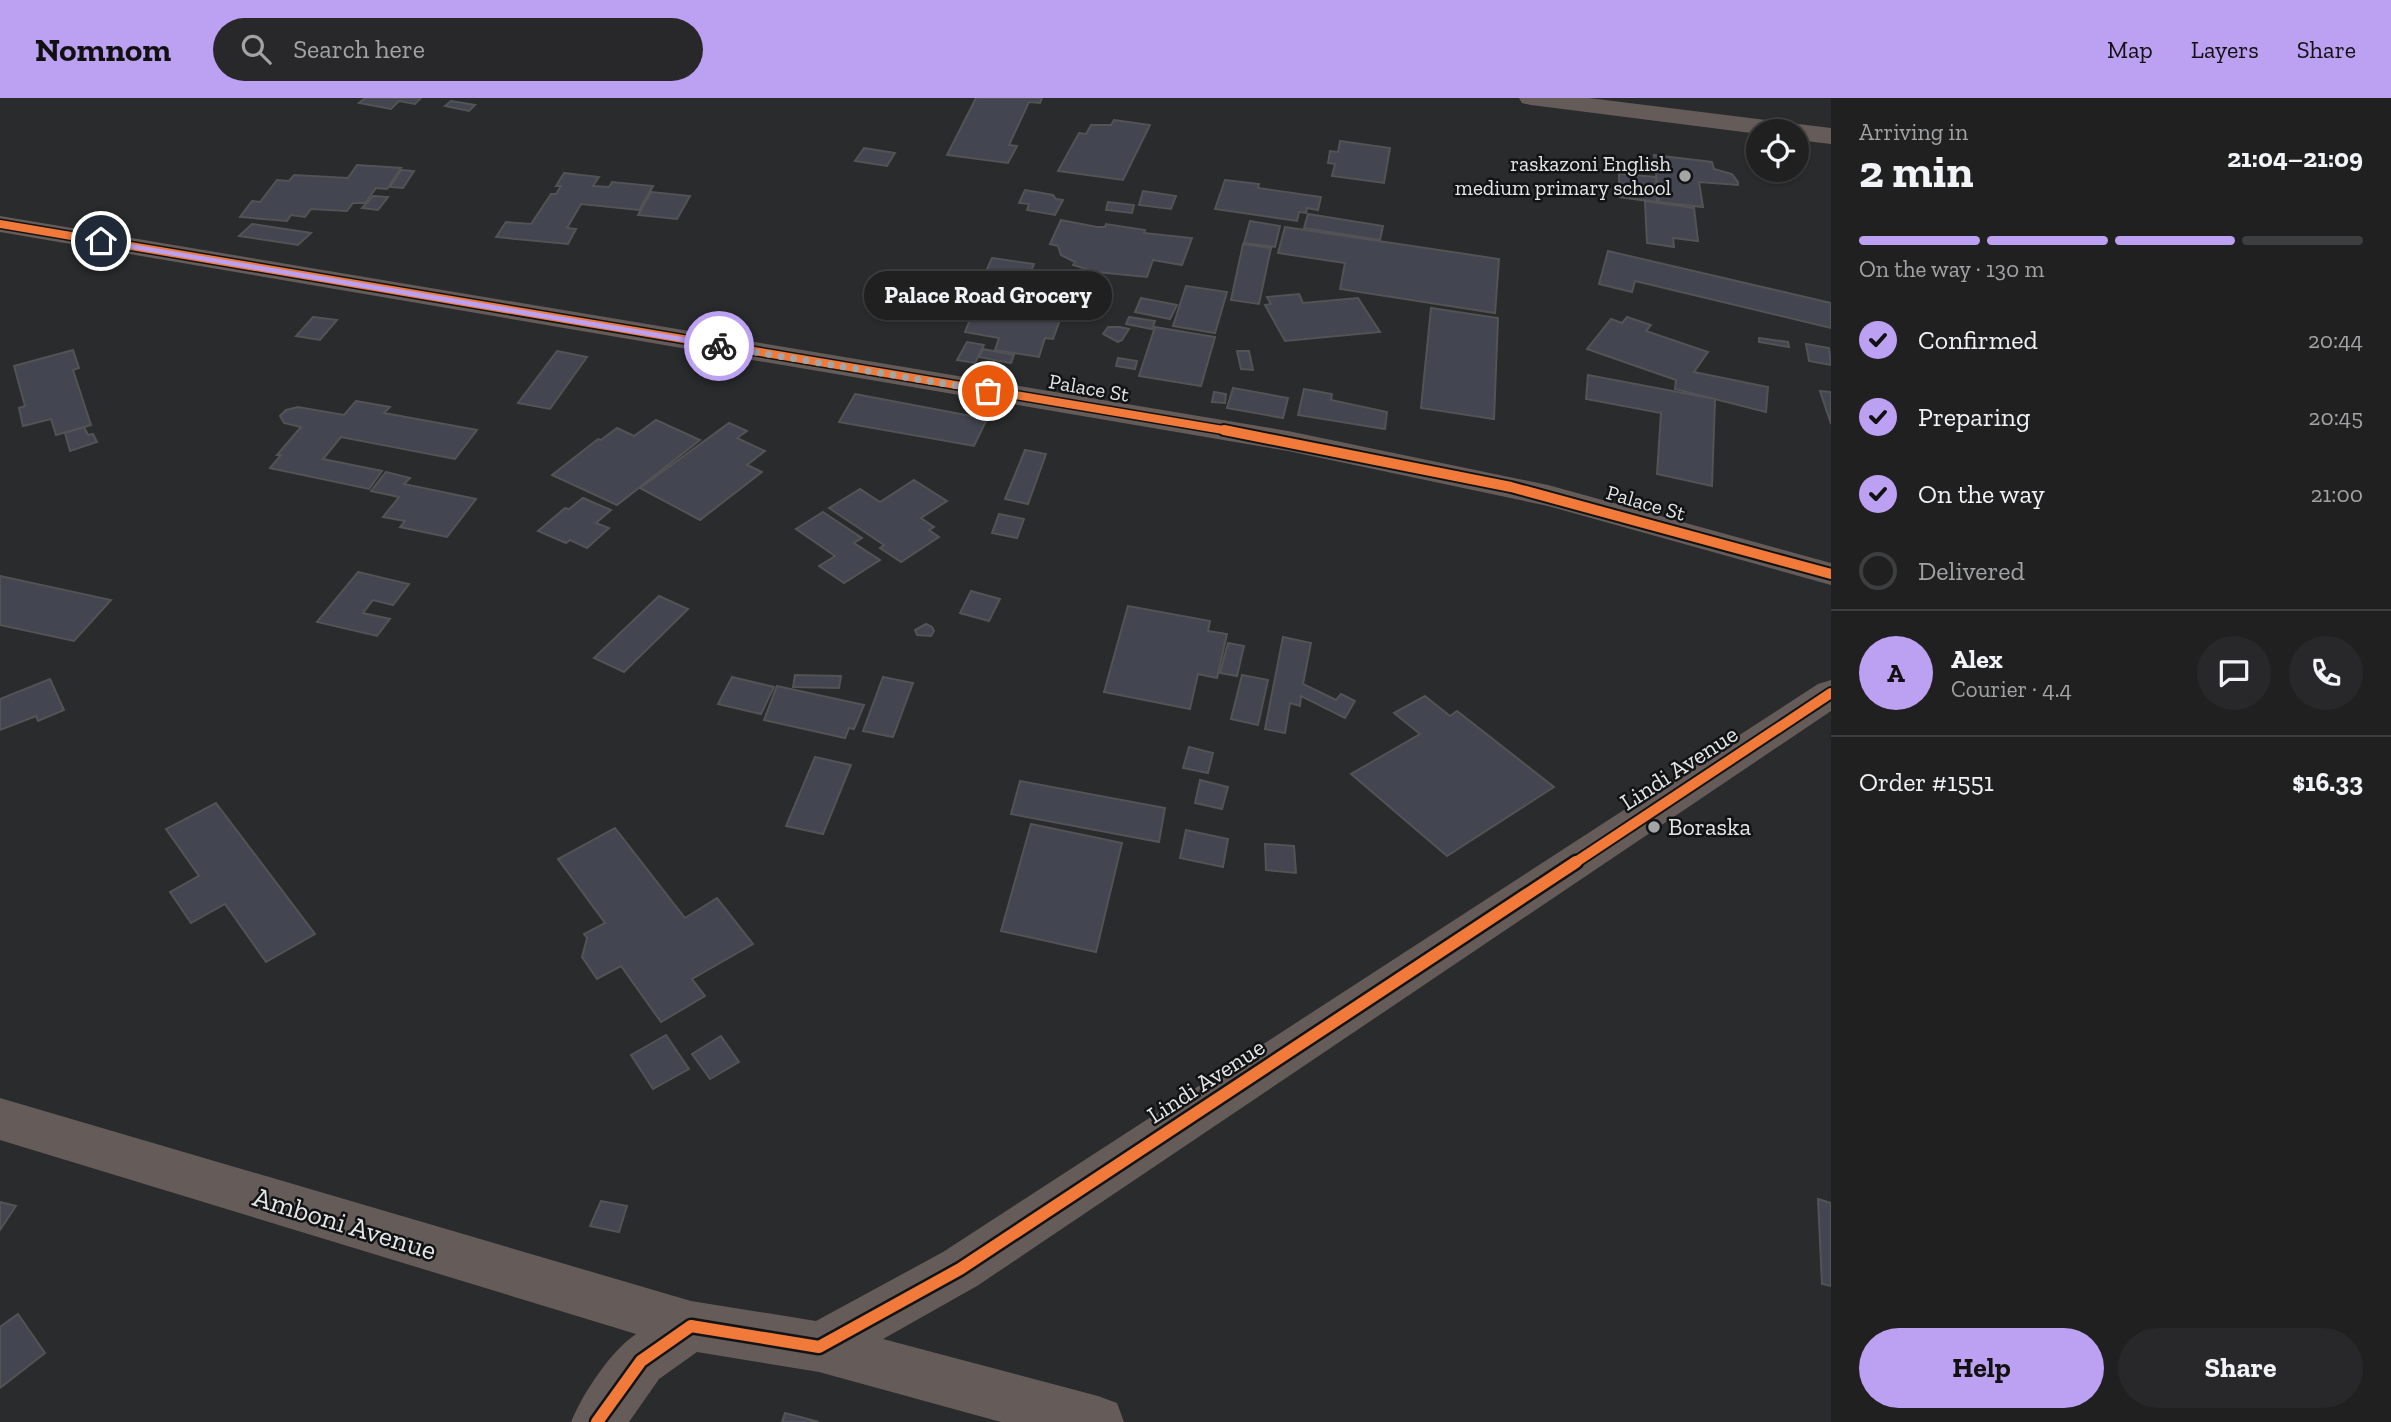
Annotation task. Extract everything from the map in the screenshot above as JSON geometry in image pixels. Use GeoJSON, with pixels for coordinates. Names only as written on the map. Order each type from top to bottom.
{"type":"FeatureCollection","features":[{"type":"Feature","properties":{"kind":"street"},"geometry":{"type":"LineString","coordinates":[[1531,98],[1746,125]]}},
{"type":"Feature","properties":{"kind":"street"},"geometry":{"type":"LineString","coordinates":[[1809,133],[1831,136]]}},
{"type":"Feature","properties":{"kind":"street","name":"Palace St"},"geometry":{"type":"LineString","coordinates":[[0,224],[1288,441],[1460,475],[1572,502],[1831,574]]}},
{"type":"Feature","properties":{"kind":"street","name":"Lindi Avenue"},"geometry":{"type":"LineString","coordinates":[[819,1347],[960,1269],[1831,693]]}},
{"type":"Feature","properties":{"kind":"street","name":"Amboni Avenue"},"geometry":{"type":"LineString","coordinates":[[0,1119],[691,1326]]}},
{"type":"Feature","properties":{"kind":"street"},"geometry":{"type":"LineString","coordinates":[[597,1422],[641,1362],[691,1326],[819,1347],[1098,1422]]}},
{"type":"Feature","properties":{"kind":"building"},"geometry":{"type":"Polygon","coordinates":[[[365,98],[421,98],[415,104],[399,101],[391,109],[359,103],[365,98]]]}},
{"type":"Feature","properties":{"kind":"building"},"geometry":{"type":"Polygon","coordinates":[[[976,98],[1042,98],[1040,103],[1029,102],[1009,145],[1017,146],[1008,163],[947,155],[976,98]]]}},
{"type":"Feature","properties":{"kind":"building"},"geometry":{"type":"Polygon","coordinates":[[[451,101],[475,105],[469,111],[445,106],[451,101]]]}},
{"type":"Feature","properties":{"kind":"building"},"geometry":{"type":"Polygon","coordinates":[[[1114,120],[1150,125],[1123,180],[1058,171],[1079,133],[1086,134],[1091,125],[1111,125],[1114,120]]]}},
{"type":"Feature","properties":{"kind":"building"},"geometry":{"type":"Polygon","coordinates":[[[1340,141],[1390,148],[1384,183],[1332,176],[1335,164],[1328,163],[1330,151],[1338,152],[1340,141]]]}},
{"type":"Feature","properties":{"kind":"building"},"geometry":{"type":"Polygon","coordinates":[[[864,148],[895,153],[887,166],[855,161],[864,148]]]}},
{"type":"Feature","properties":{"kind":"building"},"geometry":{"type":"Polygon","coordinates":[[[1654,155],[1712,162],[1714,169],[1732,174],[1738,185],[1699,182],[1703,207],[1659,202],[1654,155]]]}},
{"type":"Feature","properties":{"kind":"building"},"geometry":{"type":"Polygon","coordinates":[[[357,165],[401,168],[387,189],[376,188],[365,203],[353,203],[347,211],[311,209],[305,217],[291,215],[287,221],[240,217],[252,201],[260,202],[277,180],[289,181],[294,175],[348,178],[357,165]]]}},
{"type":"Feature","properties":{"kind":"building"},"geometry":{"type":"Polygon","coordinates":[[[401,170],[414,171],[403,188],[390,187],[401,170]]]}},
{"type":"Feature","properties":{"kind":"building"},"geometry":{"type":"Polygon","coordinates":[[[564,173],[599,177],[593,186],[609,187],[612,182],[653,186],[639,210],[581,204],[567,228],[576,229],[568,244],[496,237],[506,222],[531,224],[551,194],[556,194],[561,186],[556,186],[564,173]]]}},
{"type":"Feature","properties":{"kind":"building"},"geometry":{"type":"Polygon","coordinates":[[[1619,174],[1656,177],[1657,202],[1619,197],[1619,174]]]}},
{"type":"Feature","properties":{"kind":"building"},"geometry":{"type":"Polygon","coordinates":[[[1225,180],[1259,184],[1258,188],[1321,197],[1318,210],[1307,208],[1306,213],[1299,212],[1297,221],[1215,209],[1225,180]]]}},
{"type":"Feature","properties":{"kind":"building"},"geometry":{"type":"Polygon","coordinates":[[[1025,190],[1053,195],[1056,199],[1063,200],[1055,215],[1027,210],[1029,204],[1019,203],[1025,190]]]}},
{"type":"Feature","properties":{"kind":"building"},"geometry":{"type":"Polygon","coordinates":[[[1143,191],[1176,196],[1171,209],[1139,205],[1143,191]]]}},
{"type":"Feature","properties":{"kind":"building"},"geometry":{"type":"Polygon","coordinates":[[[651,192],[690,196],[677,219],[638,215],[651,192]]]}},
{"type":"Feature","properties":{"kind":"building"},"geometry":{"type":"Polygon","coordinates":[[[373,196],[388,197],[378,210],[362,208],[373,196]]]}},
{"type":"Feature","properties":{"kind":"building"},"geometry":{"type":"Polygon","coordinates":[[[1645,201],[1694,208],[1698,241],[1673,238],[1674,247],[1647,243],[1645,201]]]}},
{"type":"Feature","properties":{"kind":"building"},"geometry":{"type":"Polygon","coordinates":[[[1108,202],[1134,205],[1132,213],[1106,210],[1108,202]]]}},
{"type":"Feature","properties":{"kind":"building"},"geometry":{"type":"Polygon","coordinates":[[[1308,214],[1383,226],[1380,240],[1304,228],[1308,214]]]}},
{"type":"Feature","properties":{"kind":"building"},"geometry":{"type":"Polygon","coordinates":[[[1061,220],[1097,227],[1105,227],[1106,224],[1145,230],[1144,233],[1192,238],[1182,265],[1153,260],[1147,277],[1096,272],[1073,265],[1075,262],[1061,255],[1058,246],[1050,244],[1061,220]]]}},
{"type":"Feature","properties":{"kind":"building"},"geometry":{"type":"Polygon","coordinates":[[[1250,221],[1280,226],[1275,247],[1244,243],[1250,221]]]}},
{"type":"Feature","properties":{"kind":"building"},"geometry":{"type":"Polygon","coordinates":[[[252,224],[311,233],[298,245],[239,236],[252,224]]]}},
{"type":"Feature","properties":{"kind":"building"},"geometry":{"type":"Polygon","coordinates":[[[1285,227],[1499,259],[1495,313],[1340,289],[1345,263],[1278,253],[1285,227]]]}},
{"type":"Feature","properties":{"kind":"building"},"geometry":{"type":"Polygon","coordinates":[[[1243,244],[1271,248],[1259,304],[1231,300],[1243,244]]]}},
{"type":"Feature","properties":{"kind":"building"},"geometry":{"type":"Polygon","coordinates":[[[1608,251],[1831,303],[1831,328],[1635,281],[1632,292],[1599,284],[1608,251]]]}},
{"type":"Feature","properties":{"kind":"building"},"geometry":{"type":"Polygon","coordinates":[[[992,258],[1034,264],[1022,293],[979,287],[992,258]]]}},
{"type":"Feature","properties":{"kind":"building"},"geometry":{"type":"Polygon","coordinates":[[[1039,276],[1052,279],[1041,293],[1029,289],[1039,276]]]}},
{"type":"Feature","properties":{"kind":"building"},"geometry":{"type":"Polygon","coordinates":[[[1064,280],[1085,284],[1090,289],[1090,295],[1075,303],[1055,299],[1049,293],[1050,287],[1064,280]]]}},
{"type":"Feature","properties":{"kind":"building"},"geometry":{"type":"Polygon","coordinates":[[[1186,286],[1227,292],[1215,333],[1173,326],[1186,286]]]}},
{"type":"Feature","properties":{"kind":"building"},"geometry":{"type":"Polygon","coordinates":[[[988,290],[1006,293],[1004,299],[1037,304],[1039,299],[1063,302],[1061,308],[1064,309],[1053,339],[1045,338],[1039,357],[995,350],[999,338],[965,332],[980,296],[985,297],[988,290]]]}},
{"type":"Feature","properties":{"kind":"building"},"geometry":{"type":"Polygon","coordinates":[[[1299,294],[1303,303],[1358,298],[1380,332],[1285,341],[1265,305],[1271,304],[1267,297],[1299,294]]]}},
{"type":"Feature","properties":{"kind":"building"},"geometry":{"type":"Polygon","coordinates":[[[1141,298],[1177,305],[1170,319],[1135,312],[1141,298]]]}},
{"type":"Feature","properties":{"kind":"building"},"geometry":{"type":"Polygon","coordinates":[[[1431,308],[1498,318],[1494,419],[1421,408],[1431,308]]]}},
{"type":"Feature","properties":{"kind":"building"},"geometry":{"type":"Polygon","coordinates":[[[313,317],[337,320],[320,340],[296,336],[313,317]]]}},
{"type":"Feature","properties":{"kind":"building"},"geometry":{"type":"Polygon","coordinates":[[[1129,317],[1155,321],[1152,329],[1126,324],[1129,317]]]}},
{"type":"Feature","properties":{"kind":"building"},"geometry":{"type":"Polygon","coordinates":[[[1627,317],[1651,325],[1646,331],[1708,352],[1694,372],[1768,387],[1766,412],[1675,389],[1676,380],[1587,349],[1611,319],[1622,323],[1627,317]]]}},
{"type":"Feature","properties":{"kind":"building"},"geometry":{"type":"Polygon","coordinates":[[[1108,327],[1129,329],[1118,342],[1103,334],[1108,327]]]}},
{"type":"Feature","properties":{"kind":"building"},"geometry":{"type":"Polygon","coordinates":[[[1155,327],[1215,337],[1201,386],[1139,376],[1155,327]]]}},
{"type":"Feature","properties":{"kind":"building"},"geometry":{"type":"Polygon","coordinates":[[[1759,338],[1788,342],[1789,347],[1759,342],[1759,338]]]}},
{"type":"Feature","properties":{"kind":"building"},"geometry":{"type":"Polygon","coordinates":[[[967,342],[984,345],[975,363],[957,360],[967,342]]]}},
{"type":"Feature","properties":{"kind":"building"},"geometry":{"type":"Polygon","coordinates":[[[1806,344],[1829,348],[1831,365],[1809,361],[1806,344]]]}},
{"type":"Feature","properties":{"kind":"building"},"geometry":{"type":"Polygon","coordinates":[[[983,349],[1014,355],[1011,363],[979,357],[983,349]]]}},
{"type":"Feature","properties":{"kind":"building"},"geometry":{"type":"Polygon","coordinates":[[[73,350],[79,368],[73,370],[91,425],[56,435],[51,419],[23,426],[19,408],[25,406],[14,366],[73,350]]]}},
{"type":"Feature","properties":{"kind":"building"},"geometry":{"type":"Polygon","coordinates":[[[557,351],[587,357],[550,409],[518,403],[557,351]]]}},
{"type":"Feature","properties":{"kind":"building"},"geometry":{"type":"Polygon","coordinates":[[[1237,351],[1249,351],[1253,370],[1241,369],[1237,351]]]}},
{"type":"Feature","properties":{"kind":"building"},"geometry":{"type":"Polygon","coordinates":[[[1118,358],[1137,361],[1135,369],[1116,366],[1118,358]]]}},
{"type":"Feature","properties":{"kind":"building"},"geometry":{"type":"Polygon","coordinates":[[[1588,375],[1715,399],[1712,486],[1657,474],[1661,413],[1586,399],[1588,375]]]}},
{"type":"Feature","properties":{"kind":"building"},"geometry":{"type":"Polygon","coordinates":[[[1233,388],[1288,398],[1283,418],[1227,408],[1233,388]]]}},
{"type":"Feature","properties":{"kind":"building"},"geometry":{"type":"Polygon","coordinates":[[[1304,389],[1332,394],[1331,400],[1387,412],[1385,429],[1298,415],[1304,389]]]}},
{"type":"Feature","properties":{"kind":"building"},"geometry":{"type":"Polygon","coordinates":[[[1820,391],[1831,392],[1831,424],[1820,391]]]}},
{"type":"Feature","properties":{"kind":"building"},"geometry":{"type":"Polygon","coordinates":[[[1214,392],[1226,394],[1225,403],[1212,402],[1214,392]]]}},
{"type":"Feature","properties":{"kind":"building"},"geometry":{"type":"Polygon","coordinates":[[[855,394],[987,419],[974,446],[839,422],[855,394]]]}},
{"type":"Feature","properties":{"kind":"building"},"geometry":{"type":"Polygon","coordinates":[[[356,401],[390,407],[384,413],[477,430],[455,459],[341,437],[323,459],[382,471],[369,489],[270,468],[281,455],[277,455],[301,427],[284,423],[280,416],[286,410],[298,407],[344,415],[356,401]]]}},
{"type":"Feature","properties":{"kind":"building"},"geometry":{"type":"Polygon","coordinates":[[[656,420],[700,440],[617,505],[552,475],[598,439],[601,440],[617,428],[634,436],[656,420]]]}},
{"type":"Feature","properties":{"kind":"building"},"geometry":{"type":"Polygon","coordinates":[[[729,423],[747,431],[737,438],[765,451],[747,465],[762,472],[700,520],[640,488],[729,423]]]}},
{"type":"Feature","properties":{"kind":"building"},"geometry":{"type":"Polygon","coordinates":[[[84,427],[88,435],[93,434],[97,442],[70,451],[65,433],[84,427]]]}},
{"type":"Feature","properties":{"kind":"building"},"geometry":{"type":"Polygon","coordinates":[[[1025,450],[1046,454],[1028,504],[1005,499],[1025,450]]]}},
{"type":"Feature","properties":{"kind":"building"},"geometry":{"type":"Polygon","coordinates":[[[386,472],[410,478],[404,484],[476,499],[447,537],[400,527],[405,521],[383,517],[399,497],[371,491],[386,472]]]}},
{"type":"Feature","properties":{"kind":"building"},"geometry":{"type":"Polygon","coordinates":[[[914,480],[947,501],[921,518],[934,527],[929,530],[939,537],[901,562],[880,548],[884,545],[829,508],[860,489],[880,502],[914,480]]]}},
{"type":"Feature","properties":{"kind":"building"},"geometry":{"type":"Polygon","coordinates":[[[583,498],[611,510],[596,523],[609,528],[587,548],[570,540],[566,543],[538,531],[565,508],[569,509],[583,498]]]}},
{"type":"Feature","properties":{"kind":"building"},"geometry":{"type":"Polygon","coordinates":[[[823,512],[862,538],[854,543],[880,560],[844,583],[819,566],[835,556],[796,529],[823,512]]]}},
{"type":"Feature","properties":{"kind":"building"},"geometry":{"type":"Polygon","coordinates":[[[999,514],[1024,519],[1017,538],[992,533],[999,514]]]}},
{"type":"Feature","properties":{"kind":"building"},"geometry":{"type":"Polygon","coordinates":[[[358,572],[409,584],[393,605],[373,600],[363,613],[390,619],[377,636],[317,622],[358,572]]]}},
{"type":"Feature","properties":{"kind":"building"},"geometry":{"type":"Polygon","coordinates":[[[0,576],[111,600],[74,641],[0,625],[0,576]]]}},
{"type":"Feature","properties":{"kind":"building"},"geometry":{"type":"Polygon","coordinates":[[[971,591],[1000,599],[989,621],[960,613],[971,591]]]}},
{"type":"Feature","properties":{"kind":"building"},"geometry":{"type":"Polygon","coordinates":[[[659,596],[688,609],[624,672],[594,658],[659,596]]]}},
{"type":"Feature","properties":{"kind":"building"},"geometry":{"type":"Polygon","coordinates":[[[1128,606],[1210,621],[1208,631],[1227,634],[1217,678],[1198,674],[1190,709],[1104,692],[1128,606]]]}},
{"type":"Feature","properties":{"kind":"building"},"geometry":{"type":"Polygon","coordinates":[[[926,624],[934,631],[931,636],[917,635],[915,630],[926,624]]]}},
{"type":"Feature","properties":{"kind":"building"},"geometry":{"type":"Polygon","coordinates":[[[1283,637],[1311,643],[1303,684],[1336,700],[1341,694],[1355,701],[1345,718],[1301,696],[1300,706],[1290,703],[1285,733],[1265,729],[1283,637]]]}},
{"type":"Feature","properties":{"kind":"building"},"geometry":{"type":"Polygon","coordinates":[[[1228,643],[1244,646],[1237,676],[1220,673],[1228,643]]]}},
{"type":"Feature","properties":{"kind":"building"},"geometry":{"type":"Polygon","coordinates":[[[795,675],[841,676],[839,688],[793,687],[795,675]]]}},
{"type":"Feature","properties":{"kind":"building"},"geometry":{"type":"Polygon","coordinates":[[[1242,675],[1268,680],[1258,725],[1231,719],[1242,675]]]}},
{"type":"Feature","properties":{"kind":"building"},"geometry":{"type":"Polygon","coordinates":[[[732,677],[774,687],[761,714],[718,704],[732,677]]]}},
{"type":"Feature","properties":{"kind":"building"},"geometry":{"type":"Polygon","coordinates":[[[883,677],[913,683],[893,737],[863,731],[883,677]]]}},
{"type":"Feature","properties":{"kind":"building"},"geometry":{"type":"Polygon","coordinates":[[[50,679],[64,710],[38,721],[36,716],[0,730],[0,699],[50,679]]]}},
{"type":"Feature","properties":{"kind":"building"},"geometry":{"type":"Polygon","coordinates":[[[777,686],[864,705],[854,729],[849,728],[845,738],[764,720],[777,686]]]}},
{"type":"Feature","properties":{"kind":"building"},"geometry":{"type":"Polygon","coordinates":[[[1425,696],[1450,716],[1457,711],[1554,787],[1447,856],[1351,774],[1420,734],[1394,713],[1425,696]]]}},
{"type":"Feature","properties":{"kind":"building"},"geometry":{"type":"Polygon","coordinates":[[[1189,747],[1213,753],[1208,773],[1183,768],[1189,747]]]}},
{"type":"Feature","properties":{"kind":"building"},"geometry":{"type":"Polygon","coordinates":[[[815,757],[851,765],[823,834],[786,826],[815,757]]]}},
{"type":"Feature","properties":{"kind":"building"},"geometry":{"type":"Polygon","coordinates":[[[1200,780],[1228,787],[1222,809],[1195,803],[1200,780]]]}},
{"type":"Feature","properties":{"kind":"building"},"geometry":{"type":"Polygon","coordinates":[[[1020,781],[1165,808],[1159,842],[1011,814],[1020,781]]]}},
{"type":"Feature","properties":{"kind":"building"},"geometry":{"type":"Polygon","coordinates":[[[216,803],[315,934],[266,962],[225,904],[191,923],[170,892],[199,876],[166,829],[216,803]]]}},
{"type":"Feature","properties":{"kind":"building"},"geometry":{"type":"Polygon","coordinates":[[[1031,824],[1122,843],[1096,952],[1001,931],[1031,824]]]}},
{"type":"Feature","properties":{"kind":"building"},"geometry":{"type":"Polygon","coordinates":[[[615,828],[685,918],[717,898],[753,944],[692,979],[705,996],[661,1022],[621,966],[597,979],[582,957],[587,938],[584,934],[605,923],[558,859],[615,828]]]}},
{"type":"Feature","properties":{"kind":"building"},"geometry":{"type":"Polygon","coordinates":[[[1186,830],[1228,839],[1223,867],[1180,858],[1186,830]]]}},
{"type":"Feature","properties":{"kind":"building"},"geometry":{"type":"Polygon","coordinates":[[[1265,844],[1294,846],[1296,873],[1266,870],[1265,844]]]}},
{"type":"Feature","properties":{"kind":"building"},"geometry":{"type":"Polygon","coordinates":[[[666,1035],[689,1069],[653,1089],[631,1055],[666,1035]]]}},
{"type":"Feature","properties":{"kind":"building"},"geometry":{"type":"Polygon","coordinates":[[[721,1036],[739,1062],[710,1079],[692,1054],[721,1036]]]}},
{"type":"Feature","properties":{"kind":"building"},"geometry":{"type":"Polygon","coordinates":[[[1818,1199],[1831,1203],[1831,1286],[1822,1284],[1818,1199]]]}},
{"type":"Feature","properties":{"kind":"building"},"geometry":{"type":"Polygon","coordinates":[[[601,1201],[627,1206],[619,1232],[590,1226],[601,1201]]]}},
{"type":"Feature","properties":{"kind":"building"},"geometry":{"type":"Polygon","coordinates":[[[0,1202],[16,1206],[0,1230],[0,1202]]]}},
{"type":"Feature","properties":{"kind":"building"},"geometry":{"type":"Polygon","coordinates":[[[18,1314],[45,1353],[0,1388],[0,1327],[18,1314]]]}},
{"type":"Feature","properties":{"kind":"building"},"geometry":{"type":"Polygon","coordinates":[[[785,1413],[819,1422],[782,1422],[785,1413]]]}},
{"type":"Feature","properties":{"kind":"cycle path"},"geometry":{"type":"LineString","coordinates":[[0,224],[1288,441],[1585,505],[1831,574]]}},
{"type":"Feature","properties":{"kind":"cycle path"},"geometry":{"type":"LineString","coordinates":[[597,1422],[641,1361],[691,1326],[819,1347],[960,1269],[1831,693]]}},
{"type":"Feature","properties":{"kind":"way so far"},"geometry":{"type":"LineString","coordinates":[[719,346],[988,391]]}},
{"type":"Feature","properties":{"kind":"place","name":"raskazoni English medium primary school"},"geometry":{"type":"Point","coordinates":[1685,176]}},
{"type":"Feature","properties":{"kind":"place","name":"Palace Road Grocery"},"geometry":{"type":"Point","coordinates":[988,391]}},
{"type":"Feature","properties":{"kind":"place","name":"Boraska"},"geometry":{"type":"Point","coordinates":[1654,827]}},
{"type":"Feature","properties":{"kind":"route"},"geometry":{"type":"LineString","coordinates":[[101,241],[719,346]]}}]}
